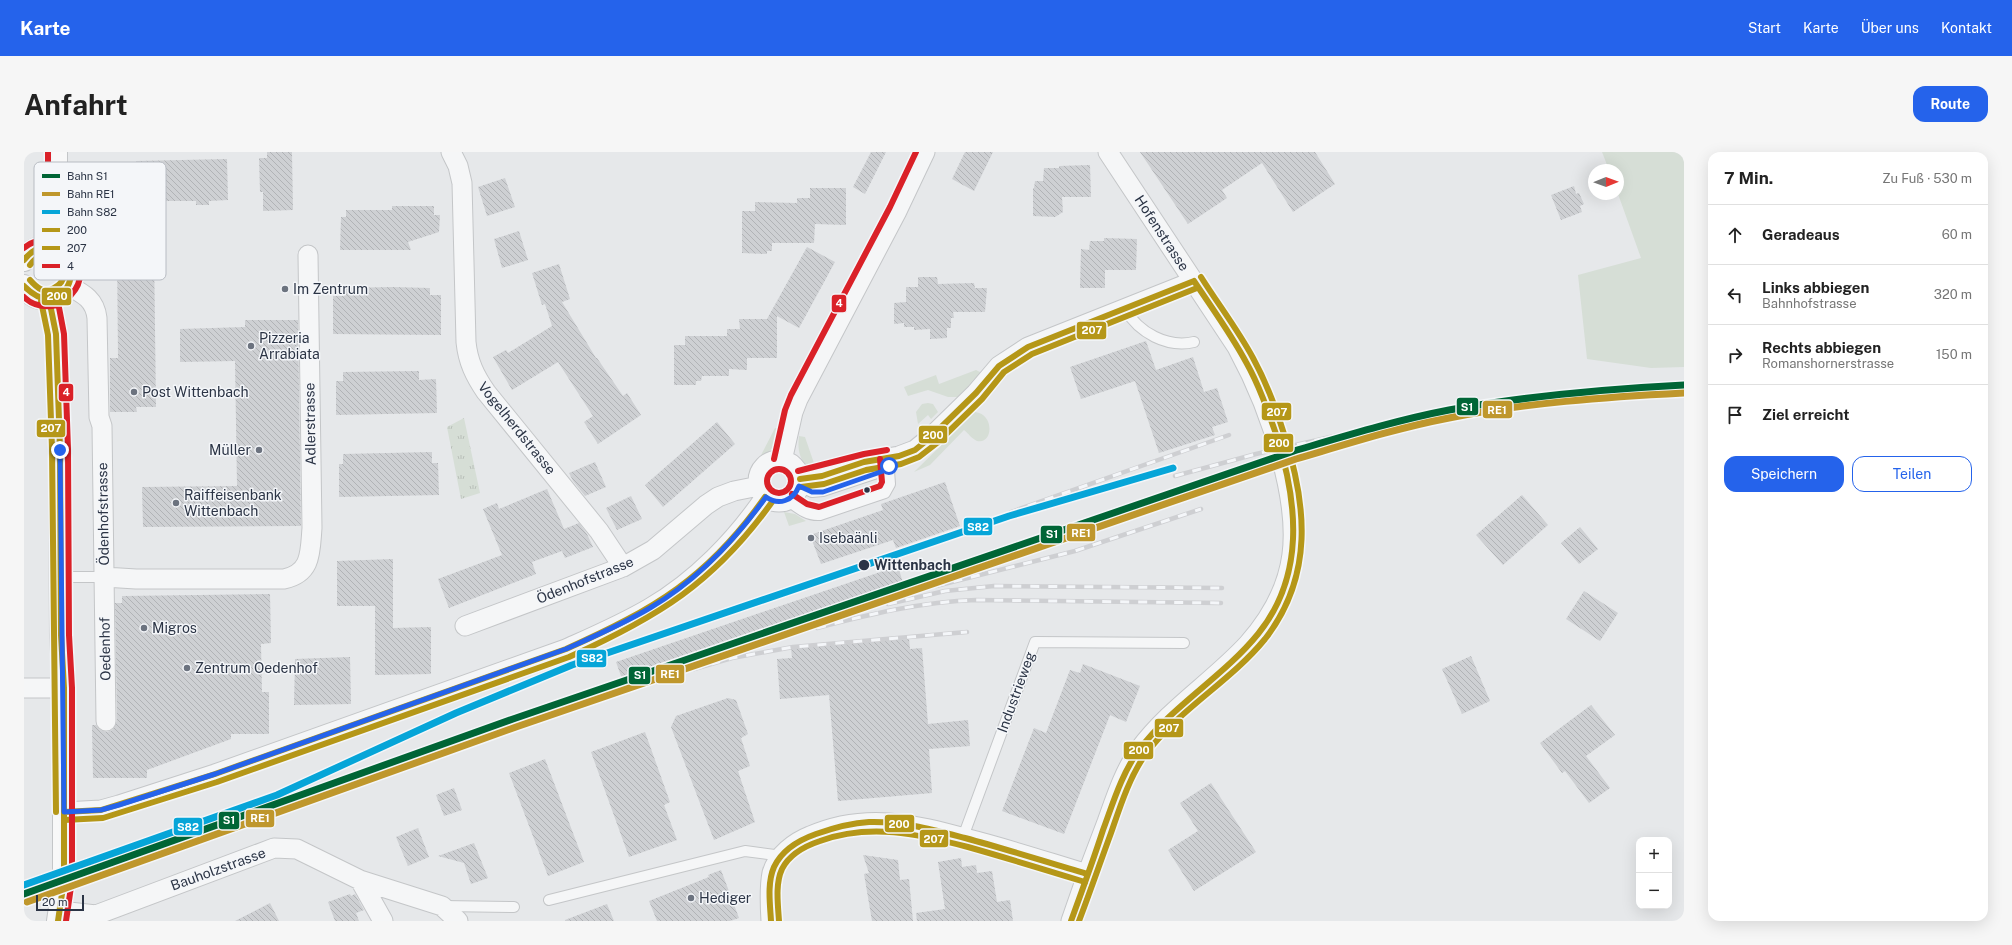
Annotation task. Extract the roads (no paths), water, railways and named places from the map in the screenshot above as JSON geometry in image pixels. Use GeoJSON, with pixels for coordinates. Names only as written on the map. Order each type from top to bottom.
{"type":"FeatureCollection","features":[{"type":"Feature","properties":{"kind":"main road"},"geometry":{"type":"LineString","coordinates":[[24,260],[34,250]]}},
{"type":"Feature","properties":{"kind":"main road"},"geometry":{"type":"LineString","coordinates":[[24,286],[37,298],[50,299],[61,295],[69,286],[70,280]]}},
{"type":"Feature","properties":{"kind":"main road"},"geometry":{"type":"LineString","coordinates":[[50,299],[56,334],[60,577],[64,688],[64,880],[59,916]]}},
{"type":"Feature","properties":{"kind":"street","name":"Vogelherdstrasse"},"geometry":{"type":"LineString","coordinates":[[451,152],[458,166],[462,183],[466,342],[469,361],[476,377],[486,392],[599,531],[623,567]]}},
{"type":"Feature","properties":{"kind":"street"},"geometry":{"type":"LineString","coordinates":[[782,461],[793,412],[798,399],[897,211],[925,152]]}},
{"type":"Feature","properties":{"kind":"street","name":"Hofenstrasse"},"geometry":{"type":"LineString","coordinates":[[1072,921],[1087,874],[1123,777],[1140,750],[1161,725],[1247,645],[1271,616],[1286,584],[1293,550],[1294,519],[1287,476],[1267,413],[1253,376],[1237,347],[1108,152]]}},
{"type":"Feature","properties":{"kind":"street","name":"Adlerstrasse"},"geometry":{"type":"LineString","coordinates":[[284,579],[294,577],[303,571],[308,561],[311,544],[308,255]]}},
{"type":"Feature","properties":{"kind":"street"},"geometry":{"type":"LineString","coordinates":[[800,483],[864,462],[889,463],[924,444],[976,393],[999,366],[1028,347],[1194,281]]}},
{"type":"Feature","properties":{"kind":"street","name":"Ödenhofstrasse"},"geometry":{"type":"LineString","coordinates":[[69,286],[88,297],[96,310],[99,417],[102,426],[104,576],[136,578],[284,579]]}},
{"type":"Feature","properties":{"kind":"street"},"geometry":{"type":"LineString","coordinates":[[64,812],[101,810],[215,774],[566,649],[613,629],[651,608],[690,580],[750,520],[762,492],[759,475],[762,469],[771,462],[782,461],[794,467],[800,483],[797,492],[787,500],[776,502],[762,492]]}},
{"type":"Feature","properties":{"kind":"street","name":"Ödenhofstrasse"},"geometry":{"type":"LineString","coordinates":[[465,626],[623,567],[653,550],[706,505],[718,498],[734,491],[762,492]]}},
{"type":"Feature","properties":{"kind":"street","name":"Oedenhof"},"geometry":{"type":"LineString","coordinates":[[104,576],[106,721]]}},
{"type":"Feature","properties":{"kind":"street"},"geometry":{"type":"LineString","coordinates":[[24,688],[64,688]]}},
{"type":"Feature","properties":{"kind":"street"},"geometry":{"type":"LineString","coordinates":[[771,921],[770,895],[772,872],[779,860],[793,845],[820,832],[860,823],[907,824],[1004,848],[1087,874]]}},
{"type":"Feature","properties":{"kind":"street","name":"Bauholzstrasse"},"geometry":{"type":"LineString","coordinates":[[59,916],[96,915],[274,848],[297,849],[360,880],[442,906],[458,921]]}},
{"type":"Feature","properties":{"kind":"street"},"geometry":{"type":"LineString","coordinates":[[360,880],[383,921]]}},
{"type":"Feature","properties":{"kind":"lane"},"geometry":{"type":"LineString","coordinates":[[1125,309],[1131,320],[1159,340],[1178,344],[1194,342]]}},
{"type":"Feature","properties":{"kind":"lane"},"geometry":{"type":"LineString","coordinates":[[787,500],[803,512],[814,516],[885,493],[890,484],[889,463]]}},
{"type":"Feature","properties":{"kind":"lane"},"geometry":{"type":"LineString","coordinates":[[60,577],[104,576]]}},
{"type":"Feature","properties":{"kind":"lane","name":"Industrieweg"},"geometry":{"type":"LineString","coordinates":[[963,837],[1035,642],[1184,643]]}},
{"type":"Feature","properties":{"kind":"lane"},"geometry":{"type":"LineString","coordinates":[[549,900],[745,851],[779,860]]}},
{"type":"Feature","properties":{"kind":"lane","name":"Bauholzstrasse"},"geometry":{"type":"LineString","coordinates":[[442,906],[514,907]]}},
{"type":"Feature","properties":{"kind":"railway"},"geometry":{"type":"LineString","coordinates":[[1175,476],[1256,454],[1448,410]]}},
{"type":"Feature","properties":{"kind":"railway"},"geometry":{"type":"LineString","coordinates":[[1011,512],[1229,435]]}},
{"type":"Feature","properties":{"kind":"railway"},"geometry":{"type":"LineString","coordinates":[[936,586],[1075,551],[1201,509]]}},
{"type":"Feature","properties":{"kind":"railway"},"geometry":{"type":"LineString","coordinates":[[888,604],[945,591],[994,586],[1222,588]]}},
{"type":"Feature","properties":{"kind":"railway"},"geometry":{"type":"LineString","coordinates":[[817,628],[856,618],[915,606],[956,601],[1221,603]]}},
{"type":"Feature","properties":{"kind":"railway"},"geometry":{"type":"LineString","coordinates":[[694,669],[732,658],[793,647],[967,632]]}},
{"type":"Feature","properties":{"kind":"rail line","name":"S1"},"geometry":{"type":"LineString","coordinates":[[24,894],[513,719],[1294,451],[1391,423],[1478,405],[1566,394],[1684,385]]}},
{"type":"Feature","properties":{"kind":"rail line","name":"RE1"},"geometry":{"type":"LineString","coordinates":[[27,902],[516,727],[1296,459],[1410,427],[1449,418],[1507,408],[1566,401],[1684,393]]}},
{"type":"Feature","properties":{"kind":"rail line","name":"S82"},"geometry":{"type":"LineString","coordinates":[[24,885],[277,795],[456,713],[572,665],[1009,516],[1173,468]]}},
{"type":"Feature","properties":{"kind":"place","name":"Im Zentrum"},"geometry":{"type":"Point","coordinates":[285,289]}},
{"type":"Feature","properties":{"kind":"place","name":"Pizzeria Arrabiata"},"geometry":{"type":"Point","coordinates":[251,346]}},
{"type":"Feature","properties":{"kind":"place","name":"Post Wittenbach"},"geometry":{"type":"Point","coordinates":[134,392]}},
{"type":"Feature","properties":{"kind":"place","name":"Müller"},"geometry":{"type":"Point","coordinates":[259,450]}},
{"type":"Feature","properties":{"kind":"place","name":"Raiffeisenbank Wittenbach"},"geometry":{"type":"Point","coordinates":[176,503]}},
{"type":"Feature","properties":{"kind":"place","name":"Isebaänli"},"geometry":{"type":"Point","coordinates":[811,538]}},
{"type":"Feature","properties":{"kind":"place","name":"Wittenbach"},"geometry":{"type":"Point","coordinates":[864,565]}},
{"type":"Feature","properties":{"kind":"place","name":"Migros"},"geometry":{"type":"Point","coordinates":[144,628]}},
{"type":"Feature","properties":{"kind":"place","name":"Zentrum Oedenhof"},"geometry":{"type":"Point","coordinates":[187,668]}},
{"type":"Feature","properties":{"kind":"place","name":"Hediger"},"geometry":{"type":"Point","coordinates":[691,898]}}]}
